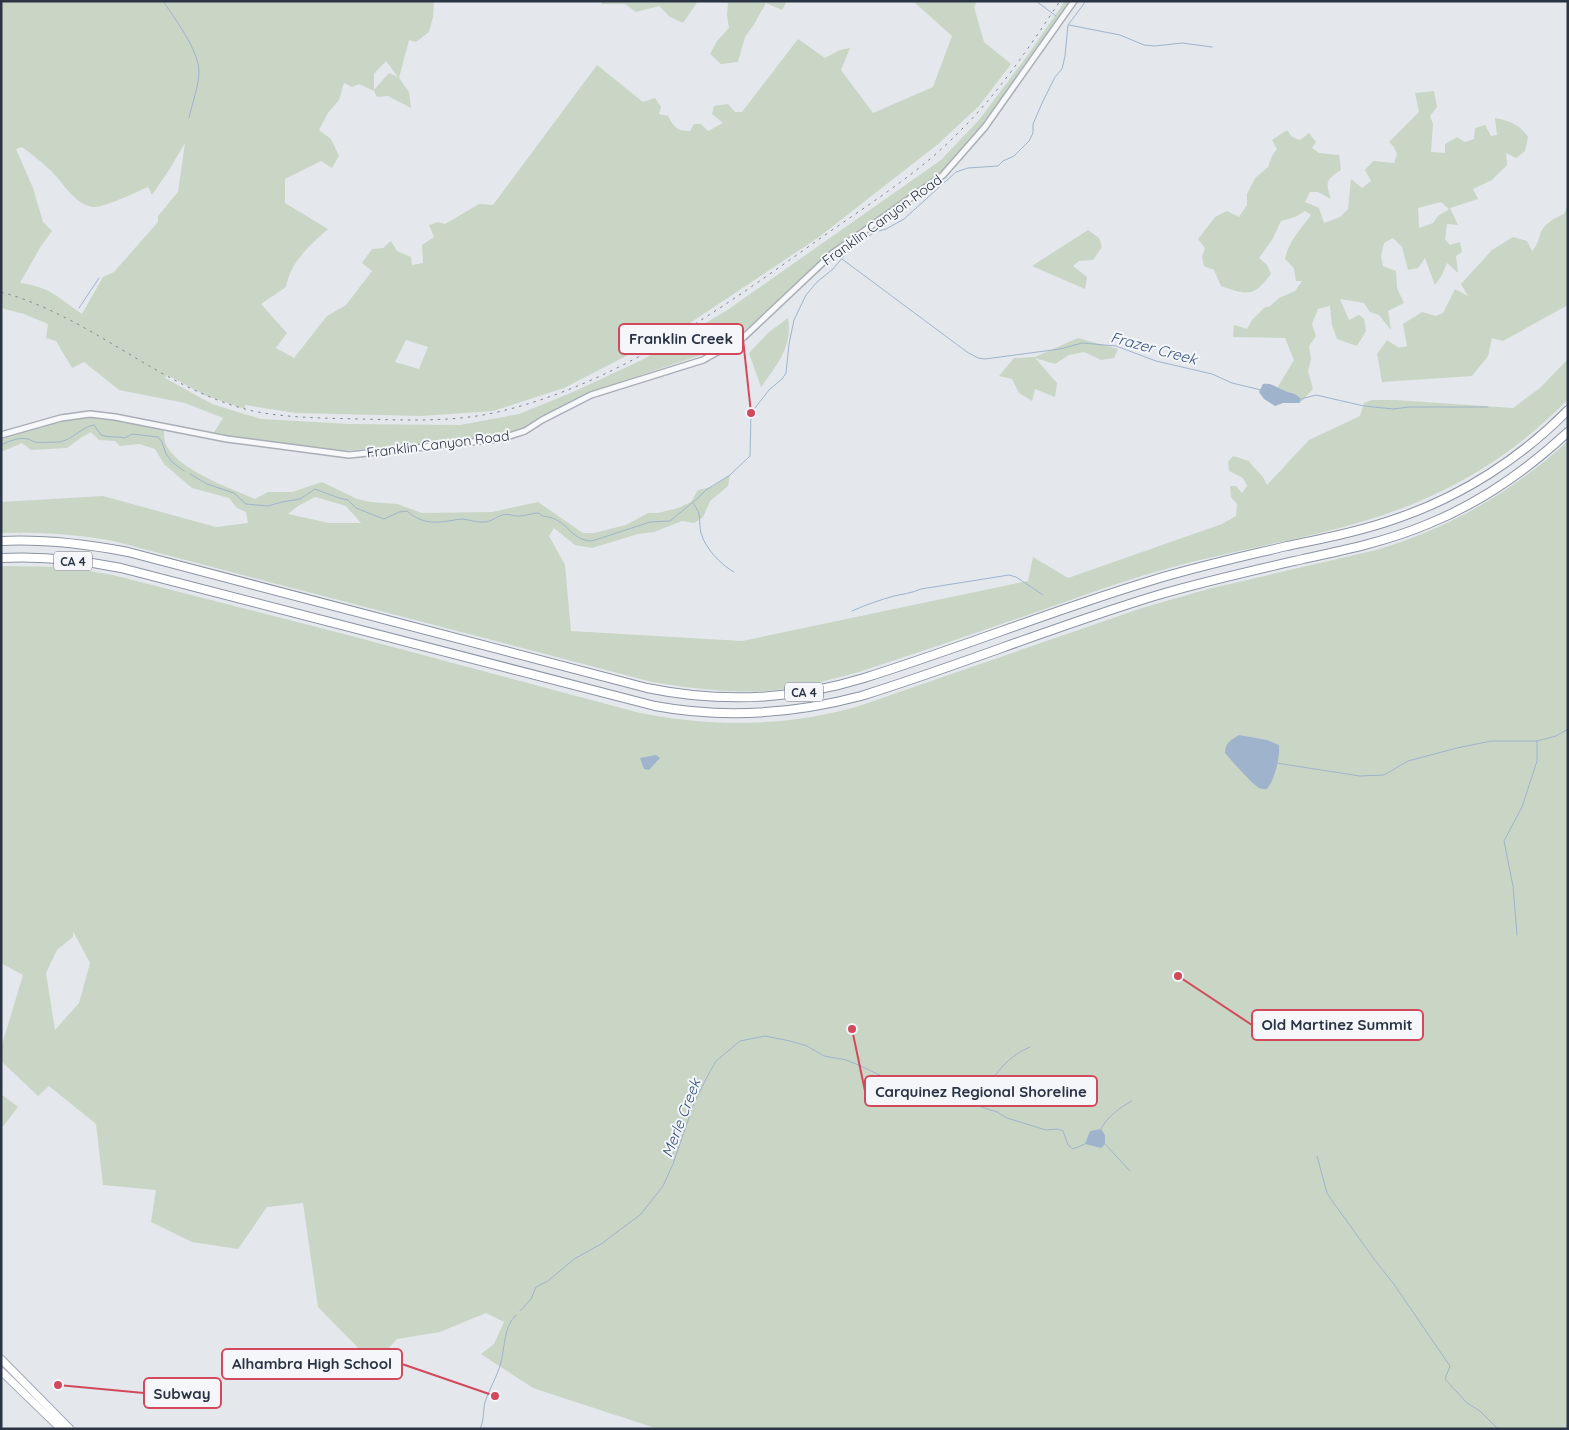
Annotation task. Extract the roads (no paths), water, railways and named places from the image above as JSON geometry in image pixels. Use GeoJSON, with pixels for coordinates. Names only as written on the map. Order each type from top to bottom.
{"type":"FeatureCollection","features":[{"type":"Feature","properties":{"kind":"highway","name":"CA 4"},"geometry":{"type":"LineString","coordinates":[[1,541],[71,543],[128,552],[647,688],[704,697],[744,698],[774,696],[814,691],[853,682],[1106,595],[1173,574],[1343,534],[1399,518],[1442,500],[1487,474],[1530,444],[1568,410]]}},
{"type":"Feature","properties":{"kind":"highway","name":"CA 4"},"geometry":{"type":"LineString","coordinates":[[1,558],[64,560],[122,568],[655,706],[712,713],[770,712],[816,707],[862,696],[1158,595],[1225,577],[1361,546],[1400,534],[1438,520],[1489,492],[1532,463],[1568,432]]}},
{"type":"Feature","properties":{"kind":"main road"},"geometry":{"type":"LineString","coordinates":[[1,1360],[70,1429]]}},
{"type":"Feature","properties":{"kind":"main road"},"geometry":{"type":"LineString","coordinates":[[1,1371],[60,1429]]}},
{"type":"Feature","properties":{"kind":"street","name":"Franklin Canyon Road"},"geometry":{"type":"LineString","coordinates":[[1,435],[61,418],[90,414],[115,417],[227,439],[349,455],[500,439],[525,431],[542,420],[591,395],[703,360],[744,337],[833,253],[943,175],[985,127],[1074,1]]}},
{"type":"Feature","properties":{"kind":"water"},"geometry":{"type":"Polygon","coordinates":[[[1263,384],[1272,385],[1295,394],[1301,400],[1299,403],[1283,403],[1275,406],[1264,399],[1259,392],[1263,384]]]}},
{"type":"Feature","properties":{"kind":"water"},"geometry":{"type":"Polygon","coordinates":[[[1239,735],[1267,740],[1279,745],[1276,768],[1267,789],[1256,786],[1225,753],[1227,744],[1239,735]]]}},
{"type":"Feature","properties":{"kind":"water"},"geometry":{"type":"Polygon","coordinates":[[[656,755],[660,758],[649,770],[644,769],[640,758],[656,755]]]}},
{"type":"Feature","properties":{"kind":"water"},"geometry":{"type":"Polygon","coordinates":[[[1101,1129],[1105,1135],[1105,1144],[1101,1148],[1085,1144],[1090,1131],[1101,1129]]]}},
{"type":"Feature","properties":{"kind":"waterway"},"geometry":{"type":"LineString","coordinates":[[163,1],[185,34],[198,62],[198,83],[189,118]]}},
{"type":"Feature","properties":{"kind":"waterway"},"geometry":{"type":"LineString","coordinates":[[1036,1],[1056,16]]}},
{"type":"Feature","properties":{"kind":"waterway"},"geometry":{"type":"LineString","coordinates":[[190,474],[207,484],[234,493],[246,504],[268,506],[300,499],[315,489],[348,500],[356,508],[384,519],[399,512],[407,511],[420,519],[433,522],[461,519],[484,522],[505,515],[518,516],[539,513],[542,516],[558,521],[578,537],[592,541],[650,522],[670,521],[706,490],[730,475],[750,456],[751,413],[769,390],[786,373],[794,320],[806,295],[817,282],[833,269],[849,250],[875,232],[886,229],[904,219],[956,172],[968,168],[998,166],[1003,161],[1014,156],[1029,141],[1033,133],[1033,124],[1043,101],[1055,77],[1062,69],[1068,25],[1086,1]]}},
{"type":"Feature","properties":{"kind":"waterway"},"geometry":{"type":"LineString","coordinates":[[1069,25],[1120,35],[1144,45],[1155,46],[1182,43],[1212,47]]}},
{"type":"Feature","properties":{"kind":"waterway","name":"Frazer Creek"},"geometry":{"type":"LineString","coordinates":[[842,259],[967,352],[978,358],[985,359],[1060,349],[1082,343],[1116,346],[1156,361],[1212,374],[1232,383],[1261,390]]}},
{"type":"Feature","properties":{"kind":"waterway"},"geometry":{"type":"LineString","coordinates":[[79,308],[99,278]]}},
{"type":"Feature","properties":{"kind":"waterway","name":"Frazer Creek"},"geometry":{"type":"LineString","coordinates":[[1301,399],[1316,395],[1364,406],[1393,409],[1409,407],[1488,407]]}},
{"type":"Feature","properties":{"kind":"waterway"},"geometry":{"type":"LineString","coordinates":[[1,445],[21,439],[29,439],[36,442],[64,441],[85,428],[94,425],[101,435],[104,436],[125,438],[132,434],[158,437],[172,462],[184,471]]}},
{"type":"Feature","properties":{"kind":"waterway"},"geometry":{"type":"LineString","coordinates":[[693,503],[699,515],[703,539],[719,561],[734,572]]}},
{"type":"Feature","properties":{"kind":"waterway"},"geometry":{"type":"LineString","coordinates":[[852,611],[883,599],[921,589],[1009,575],[1016,577],[1043,595]]}},
{"type":"Feature","properties":{"kind":"waterway"},"geometry":{"type":"LineString","coordinates":[[1276,763],[1360,776],[1384,775],[1408,761],[1457,748],[1491,741],[1537,741],[1556,736],[1568,729]]}},
{"type":"Feature","properties":{"kind":"waterway"},"geometry":{"type":"LineString","coordinates":[[1517,935],[1513,886],[1504,841],[1522,807],[1537,761],[1537,741]]}},
{"type":"Feature","properties":{"kind":"waterway","name":"Merle Creek"},"geometry":{"type":"LineString","coordinates":[[520,1311],[531,1299],[536,1287],[548,1281],[574,1259],[601,1244],[641,1214],[663,1186],[673,1164],[694,1103],[716,1061],[740,1041],[765,1036],[790,1041],[807,1046],[824,1056],[846,1060],[900,1085],[940,1082],[967,1094],[981,1107],[997,1112],[1007,1118],[1046,1130],[1058,1129],[1063,1131],[1068,1145],[1073,1149],[1085,1144]]}},
{"type":"Feature","properties":{"kind":"waterway"},"geometry":{"type":"LineString","coordinates":[[975,1099],[1005,1064],[1030,1047]]}},
{"type":"Feature","properties":{"kind":"waterway"},"geometry":{"type":"LineString","coordinates":[[1101,1129],[1114,1113],[1132,1101]]}},
{"type":"Feature","properties":{"kind":"waterway","name":"Merle Creek"},"geometry":{"type":"LineString","coordinates":[[1105,1144],[1130,1171]]}},
{"type":"Feature","properties":{"kind":"waterway"},"geometry":{"type":"LineString","coordinates":[[1317,1156],[1327,1193],[1393,1283],[1450,1366],[1445,1379],[1467,1403],[1480,1411],[1498,1429]]}},
{"type":"Feature","properties":{"kind":"waterway","name":"Merle Creek"},"geometry":{"type":"LineString","coordinates":[[480,1429],[485,1402],[500,1366],[507,1332],[516,1315]]}},
{"type":"Feature","properties":{"kind":"railway"},"geometry":{"type":"LineString","coordinates":[[1,292],[35,303],[66,318],[188,387],[220,401],[253,411],[305,417],[413,420],[451,419],[506,410],[550,397],[592,380],[673,338],[750,288],[896,185],[947,144],[976,114],[1014,68],[1060,1]]}},
{"type":"Feature","properties":{"kind":"place","name":"Franklin Creek"},"geometry":{"type":"Point","coordinates":[751,413]}},
{"type":"Feature","properties":{"kind":"place","name":"Old Martinez Summit"},"geometry":{"type":"Point","coordinates":[1178,976]}},
{"type":"Feature","properties":{"kind":"place","name":"Carquinez Regional Shoreline"},"geometry":{"type":"Point","coordinates":[852,1029]}},
{"type":"Feature","properties":{"kind":"place","name":"Subway"},"geometry":{"type":"Point","coordinates":[58,1385]}},
{"type":"Feature","properties":{"kind":"place","name":"Alhambra High School"},"geometry":{"type":"Point","coordinates":[495,1396]}}]}
